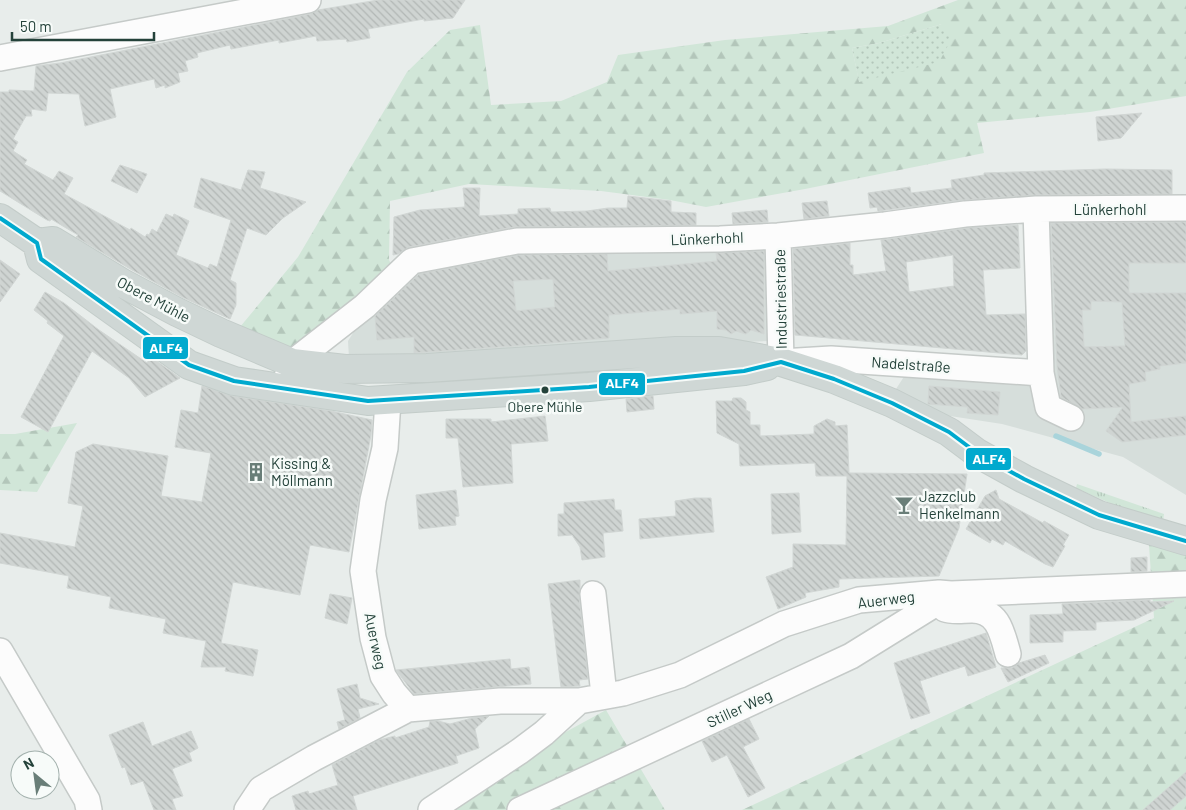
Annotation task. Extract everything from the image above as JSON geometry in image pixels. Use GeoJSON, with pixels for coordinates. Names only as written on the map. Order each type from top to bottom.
{"type":"FeatureCollection","features":[{"type":"Feature","properties":{"kind":"main road","name":"Obere Mühle"},"geometry":{"type":"LineString","coordinates":[[0,218],[37,243],[53,241],[124,284],[177,312],[220,333],[292,363],[345,369],[427,368],[676,351],[720,351],[781,362],[834,379],[892,403],[948,432],[977,453],[1024,479],[1099,515],[1186,541]]}},
{"type":"Feature","properties":{"kind":"main road","name":"Obere Mühle"},"geometry":{"type":"LineString","coordinates":[[37,243],[41,259],[189,366],[234,381],[368,401],[589,387],[744,371],[781,362]]}},
{"type":"Feature","properties":{"kind":"street"},"geometry":{"type":"LineString","coordinates":[[0,58],[244,6],[308,0]]}},
{"type":"Feature","properties":{"kind":"street","name":"Lünkerhohl"},"geometry":{"type":"LineString","coordinates":[[292,363],[365,306],[412,261],[517,241],[720,239],[778,236],[964,214],[1036,209],[1186,208]]}},
{"type":"Feature","properties":{"kind":"street"},"geometry":{"type":"LineString","coordinates":[[1036,209],[1041,373],[1048,407],[1071,418]]}},
{"type":"Feature","properties":{"kind":"street","name":"Industriestraße"},"geometry":{"type":"LineString","coordinates":[[778,236],[781,362]]}},
{"type":"Feature","properties":{"kind":"street","name":"Nadelstraße"},"geometry":{"type":"LineString","coordinates":[[781,362],[831,359],[1041,373]]}},
{"type":"Feature","properties":{"kind":"street"},"geometry":{"type":"LineString","coordinates":[[282,388],[292,363]]}},
{"type":"Feature","properties":{"kind":"street","name":"Auerweg"},"geometry":{"type":"LineString","coordinates":[[388,400],[385,448],[373,500],[363,571],[373,638],[383,676],[408,709],[500,701],[579,701],[623,692],[680,675],[784,624],[859,600],[939,593],[945,598],[1186,584]]}},
{"type":"Feature","properties":{"kind":"street"},"geometry":{"type":"LineString","coordinates":[[593,594],[604,696]]}},
{"type":"Feature","properties":{"kind":"street"},"geometry":{"type":"LineString","coordinates":[[945,598],[946,611],[978,610],[992,616],[999,627],[1008,654]]}},
{"type":"Feature","properties":{"kind":"street","name":"Stiller Weg"},"geometry":{"type":"LineString","coordinates":[[520,810],[850,656],[945,598]]}},
{"type":"Feature","properties":{"kind":"street"},"geometry":{"type":"LineString","coordinates":[[0,651],[87,800],[89,810]]}},
{"type":"Feature","properties":{"kind":"street"},"geometry":{"type":"LineString","coordinates":[[431,810],[520,751],[544,733],[579,701]]}},
{"type":"Feature","properties":{"kind":"street"},"geometry":{"type":"LineString","coordinates":[[247,810],[261,789],[314,758],[408,709]]}},
{"type":"Feature","properties":{"kind":"shaded area"},"geometry":{"type":"Polygon","coordinates":[[[1186,210],[1186,495],[1123,457],[1002,424],[937,414],[896,389],[907,372],[1052,380],[1040,212],[1186,210]]]}},
{"type":"Feature","properties":{"kind":"shaded area"},"geometry":{"type":"Polygon","coordinates":[[[771,242],[771,341],[349,358],[348,341],[355,330],[374,305],[403,275],[494,252],[771,242]]]}},
{"type":"Feature","properties":{"kind":"green space"},"geometry":{"type":"Polygon","coordinates":[[[958,0],[1186,0],[1186,96],[1090,112],[977,123],[984,153],[706,207],[601,191],[469,184],[390,201],[389,260],[395,272],[296,357],[235,333],[298,257],[407,72],[450,30],[480,25],[491,105],[561,101],[607,82],[618,55],[725,40],[888,26],[958,0]],[[942,24],[879,43],[852,48],[859,82],[942,24]]]}},
{"type":"Feature","properties":{"kind":"green space"},"geometry":{"type":"Polygon","coordinates":[[[942,24],[951,40],[939,62],[859,82],[852,48],[879,43],[942,24]]]}},
{"type":"Feature","properties":{"kind":"green space"},"geometry":{"type":"Polygon","coordinates":[[[77,423],[37,492],[0,490],[0,434],[15,434],[77,423]]]}},
{"type":"Feature","properties":{"kind":"green space"},"geometry":{"type":"Polygon","coordinates":[[[1077,484],[1164,514],[1163,521],[1112,504],[1076,488],[1077,484]]]}},
{"type":"Feature","properties":{"kind":"green space"},"geometry":{"type":"Polygon","coordinates":[[[1149,545],[1186,552],[1186,810],[742,810],[1154,618],[1149,545]]]}},
{"type":"Feature","properties":{"kind":"green space"},"geometry":{"type":"Polygon","coordinates":[[[606,710],[665,810],[423,810],[606,710]]]}},
{"type":"Feature","properties":{"kind":"building"},"geometry":{"type":"Polygon","coordinates":[[[378,0],[465,0],[453,18],[424,21],[424,19],[368,29],[370,38],[347,42],[346,39],[317,41],[316,36],[279,43],[279,40],[231,49],[230,45],[197,53],[198,57],[185,61],[188,71],[178,73],[180,82],[165,88],[165,85],[156,88],[154,79],[110,89],[116,117],[85,126],[79,94],[48,93],[46,111],[31,109],[32,116],[26,116],[13,139],[18,142],[13,151],[27,160],[24,164],[53,180],[59,171],[73,178],[64,194],[145,237],[147,234],[149,235],[152,229],[157,232],[166,214],[173,217],[174,214],[189,221],[176,255],[208,268],[210,264],[217,267],[231,220],[194,207],[201,178],[241,190],[248,170],[265,172],[260,188],[306,202],[283,218],[266,235],[247,228],[230,280],[236,283],[236,305],[230,319],[184,298],[132,270],[76,237],[78,235],[51,219],[50,221],[47,220],[0,191],[0,92],[9,92],[9,90],[34,91],[36,66],[60,63],[311,14],[318,10],[378,0]]]}},
{"type":"Feature","properties":{"kind":"building"},"geometry":{"type":"Polygon","coordinates":[[[1142,113],[1121,138],[1098,141],[1096,117],[1142,113]]]}},
{"type":"Feature","properties":{"kind":"building"},"geometry":{"type":"Polygon","coordinates":[[[120,165],[147,174],[137,193],[111,181],[120,165]]]}},
{"type":"Feature","properties":{"kind":"building"},"geometry":{"type":"Polygon","coordinates":[[[1105,169],[1172,170],[1172,194],[1035,195],[964,200],[878,211],[877,207],[870,208],[868,193],[910,187],[911,193],[952,188],[951,180],[984,175],[984,173],[1105,169]]]}},
{"type":"Feature","properties":{"kind":"building"},"geometry":{"type":"Polygon","coordinates":[[[463,188],[480,188],[479,216],[518,214],[518,209],[550,208],[551,212],[627,208],[628,196],[671,201],[671,212],[696,213],[696,225],[514,227],[409,247],[393,255],[394,217],[420,210],[465,207],[463,188]]]}},
{"type":"Feature","properties":{"kind":"building"},"geometry":{"type":"Polygon","coordinates":[[[827,201],[829,216],[804,219],[802,203],[827,201]]]}},
{"type":"Feature","properties":{"kind":"building"},"geometry":{"type":"Polygon","coordinates":[[[767,210],[768,222],[733,224],[732,213],[767,210]]]}},
{"type":"Feature","properties":{"kind":"building"},"geometry":{"type":"Polygon","coordinates":[[[1186,222],[1186,263],[1129,263],[1129,293],[1186,293],[1186,363],[1160,366],[1160,369],[1145,372],[1146,381],[1129,384],[1131,422],[1186,416],[1186,435],[1122,442],[1106,431],[1123,407],[1082,409],[1061,397],[1057,366],[1051,223],[1186,222]],[[1091,301],[1091,310],[1082,310],[1084,347],[1125,346],[1122,302],[1091,301]]]}},
{"type":"Feature","properties":{"kind":"building"},"geometry":{"type":"Polygon","coordinates":[[[1018,225],[1020,268],[983,270],[986,315],[1025,314],[1026,351],[1022,355],[795,335],[793,249],[850,243],[850,265],[853,265],[853,275],[886,271],[881,240],[966,228],[1018,225]],[[953,255],[906,262],[909,292],[954,286],[953,255]]]}},
{"type":"Feature","properties":{"kind":"building"},"geometry":{"type":"Polygon","coordinates":[[[764,251],[764,334],[751,330],[746,334],[736,331],[731,334],[726,330],[717,329],[717,311],[680,314],[680,309],[609,315],[609,338],[414,353],[414,337],[377,340],[375,316],[419,274],[518,255],[607,254],[608,271],[717,261],[716,253],[764,251]],[[553,279],[513,281],[516,311],[555,307],[553,279]]]}},
{"type":"Feature","properties":{"kind":"building"},"geometry":{"type":"Polygon","coordinates":[[[0,260],[20,274],[0,302],[0,260]]]}},
{"type":"Feature","properties":{"kind":"building"},"geometry":{"type":"Polygon","coordinates":[[[45,292],[64,303],[147,363],[151,357],[180,378],[145,397],[129,378],[92,351],[48,432],[21,417],[64,336],[34,310],[45,292]]]}},
{"type":"Feature","properties":{"kind":"building"},"geometry":{"type":"Polygon","coordinates":[[[202,386],[232,396],[331,411],[372,420],[371,435],[349,552],[310,545],[300,595],[233,582],[221,643],[258,650],[253,676],[225,671],[226,667],[201,667],[206,641],[163,633],[166,619],[109,608],[111,597],[67,588],[69,576],[0,563],[0,533],[75,547],[83,506],[68,503],[76,452],[93,444],[168,456],[161,496],[202,502],[211,453],[175,447],[181,410],[198,413],[202,386]]]}},
{"type":"Feature","properties":{"kind":"building"},"geometry":{"type":"Polygon","coordinates":[[[929,386],[1000,392],[998,415],[967,413],[968,407],[928,404],[929,386]]]}},
{"type":"Feature","properties":{"kind":"building"},"geometry":{"type":"Polygon","coordinates":[[[653,396],[654,409],[627,412],[626,399],[653,396]]]}},
{"type":"Feature","properties":{"kind":"building"},"geometry":{"type":"Polygon","coordinates":[[[733,398],[741,398],[746,402],[746,410],[750,412],[750,425],[760,425],[760,436],[814,434],[814,426],[827,419],[835,422],[835,426],[847,425],[849,473],[967,474],[959,528],[939,576],[839,579],[839,587],[805,593],[806,597],[778,609],[766,577],[793,567],[793,544],[846,545],[847,476],[816,476],[815,463],[740,466],[739,444],[717,433],[716,401],[732,401],[733,398]]]}},
{"type":"Feature","properties":{"kind":"building"},"geometry":{"type":"Polygon","coordinates":[[[545,416],[548,441],[511,444],[513,483],[463,487],[458,438],[446,438],[446,419],[491,419],[491,422],[545,416]]]}},
{"type":"Feature","properties":{"kind":"building"},"geometry":{"type":"Polygon","coordinates":[[[456,490],[459,516],[455,517],[456,525],[419,529],[416,495],[456,490]]]}},
{"type":"Feature","properties":{"kind":"building"},"geometry":{"type":"Polygon","coordinates":[[[996,490],[999,499],[1069,535],[1053,567],[1005,541],[1003,545],[992,539],[990,543],[966,529],[985,496],[996,490]]]}},
{"type":"Feature","properties":{"kind":"building"},"geometry":{"type":"Polygon","coordinates":[[[799,493],[801,532],[772,534],[771,494],[799,493]]]}},
{"type":"Feature","properties":{"kind":"building"},"geometry":{"type":"Polygon","coordinates":[[[711,498],[714,532],[640,539],[639,519],[676,516],[675,501],[711,498]]]}},
{"type":"Feature","properties":{"kind":"building"},"geometry":{"type":"Polygon","coordinates":[[[614,499],[615,510],[621,510],[623,531],[603,533],[605,557],[582,560],[580,547],[572,535],[558,536],[558,514],[564,514],[564,503],[614,499]]]}},
{"type":"Feature","properties":{"kind":"building"},"geometry":{"type":"Polygon","coordinates":[[[1147,557],[1147,571],[1131,572],[1131,558],[1147,557]]]}},
{"type":"Feature","properties":{"kind":"building"},"geometry":{"type":"Polygon","coordinates":[[[580,580],[579,596],[588,679],[579,680],[580,686],[561,687],[548,584],[580,580]]]}},
{"type":"Feature","properties":{"kind":"building"},"geometry":{"type":"Polygon","coordinates":[[[330,594],[352,598],[347,624],[325,618],[330,594]]]}},
{"type":"Feature","properties":{"kind":"building"},"geometry":{"type":"Polygon","coordinates":[[[1150,600],[1150,602],[1174,601],[1134,620],[1096,622],[1096,630],[1063,631],[1063,642],[1030,643],[1030,615],[1063,614],[1062,604],[1150,600]]]}},
{"type":"Feature","properties":{"kind":"building"},"geometry":{"type":"Polygon","coordinates":[[[986,633],[996,667],[968,676],[965,666],[920,681],[930,713],[911,719],[894,663],[986,633]]]}},
{"type":"Feature","properties":{"kind":"building"},"geometry":{"type":"Polygon","coordinates":[[[1045,655],[1049,663],[1008,682],[1001,668],[1012,668],[1019,663],[1045,655]]]}},
{"type":"Feature","properties":{"kind":"building"},"geometry":{"type":"Polygon","coordinates":[[[510,659],[511,669],[529,667],[531,684],[414,694],[396,670],[510,659]]]}},
{"type":"Feature","properties":{"kind":"building"},"geometry":{"type":"Polygon","coordinates":[[[357,684],[360,698],[379,704],[358,709],[360,718],[339,729],[337,722],[345,720],[337,689],[357,684]]]}},
{"type":"Feature","properties":{"kind":"building"},"geometry":{"type":"Polygon","coordinates":[[[489,716],[475,729],[479,748],[456,756],[458,763],[353,796],[357,810],[296,810],[292,796],[308,791],[309,794],[338,785],[332,765],[379,740],[395,736],[395,738],[429,727],[430,721],[450,724],[489,716]]]}},
{"type":"Feature","properties":{"kind":"building"},"geometry":{"type":"Polygon","coordinates":[[[749,719],[759,739],[743,747],[765,788],[748,797],[727,755],[712,762],[702,741],[749,719]]]}},
{"type":"Feature","properties":{"kind":"building"},"geometry":{"type":"Polygon","coordinates":[[[143,722],[152,746],[191,731],[198,748],[189,753],[192,761],[172,769],[183,796],[172,799],[176,810],[154,810],[143,781],[131,785],[125,767],[122,768],[109,735],[143,722]]]}},
{"type":"Feature","properties":{"kind":"building"},"geometry":{"type":"Polygon","coordinates":[[[1186,772],[1186,796],[1170,810],[1143,810],[1186,772]]]}},
{"type":"Feature","properties":{"kind":"waterway"},"geometry":{"type":"LineString","coordinates":[[1056,436],[1099,454]]}},
{"type":"Feature","properties":{"kind":"transit line","name":"ALF4"},"geometry":{"type":"LineString","coordinates":[[0,218],[37,243],[41,259],[189,365],[234,381],[368,401],[589,387],[744,371],[781,362],[834,379],[892,403],[949,432],[977,453],[1024,479],[1099,515],[1186,541]]}},
{"type":"Feature","properties":{"kind":"place","name":"Obere Mühle"},"geometry":{"type":"Point","coordinates":[545,390]}},
{"type":"Feature","properties":{"kind":"place","name":"Kissing & Möllmann"},"geometry":{"type":"Point","coordinates":[256,472]}},
{"type":"Feature","properties":{"kind":"place","name":"Jazzclub Henkelmann"},"geometry":{"type":"Point","coordinates":[904,505]}}]}
